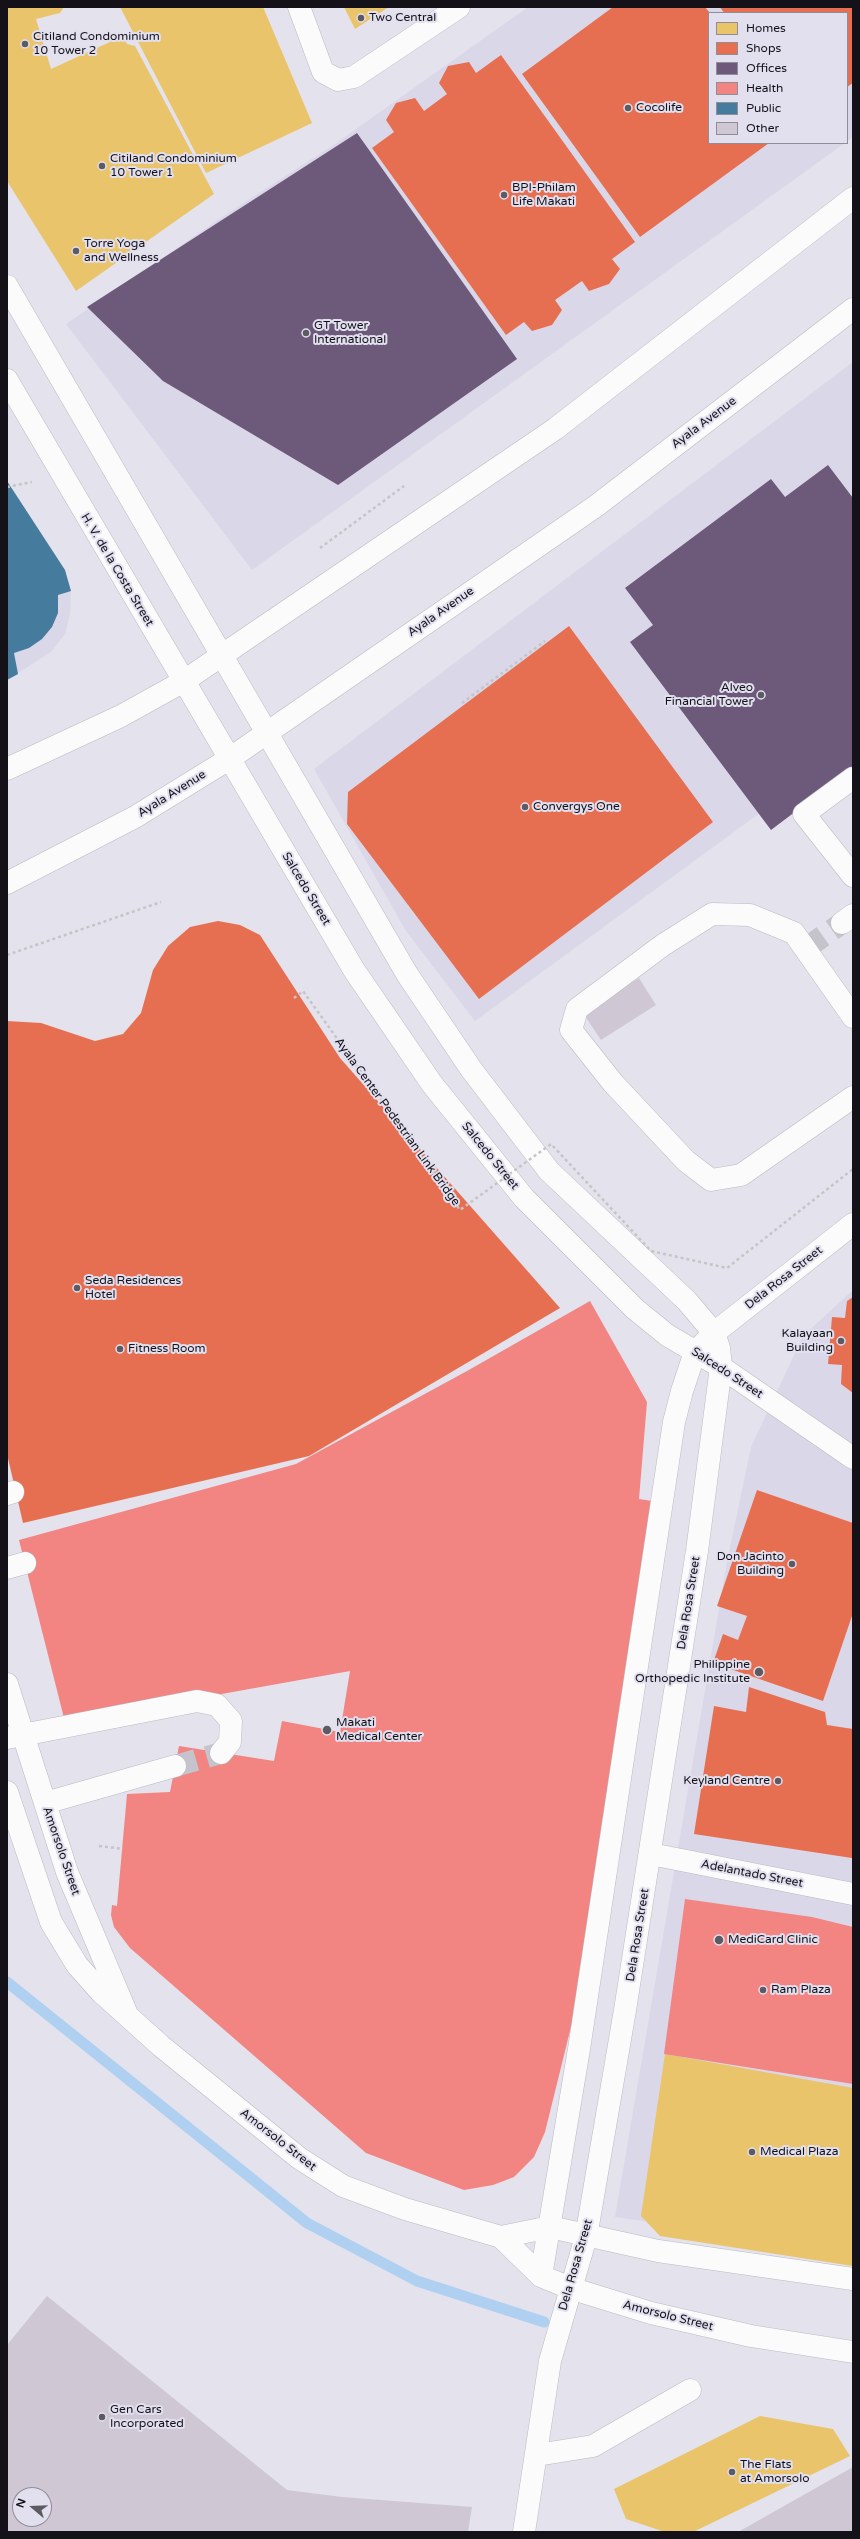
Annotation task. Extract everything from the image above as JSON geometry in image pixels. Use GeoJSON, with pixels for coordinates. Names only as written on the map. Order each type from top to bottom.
{"type":"FeatureCollection","features":[{"type":"Feature","properties":{"kind":"street"},"geometry":{"type":"LineString","coordinates":[[299,7],[323,72],[338,80],[354,77],[458,7]]}},
{"type":"Feature","properties":{"kind":"street"},"geometry":{"type":"LineString","coordinates":[[7,769],[121,716],[184,681],[555,429],[853,198]]}},
{"type":"Feature","properties":{"kind":"street"},"geometry":{"type":"LineString","coordinates":[[7,286],[392,950],[471,1069],[549,1171],[687,1301],[714,1333]]}},
{"type":"Feature","properties":{"kind":"street","name":"Ayala Avenue"},"geometry":{"type":"LineString","coordinates":[[7,883],[135,817],[229,759],[596,506],[853,309]]}},
{"type":"Feature","properties":{"kind":"street","name":"H. V. de la Costa Street"},"geometry":{"type":"LineString","coordinates":[[7,380],[229,759]]}},
{"type":"Feature","properties":{"kind":"street","name":"Salcedo Street"},"geometry":{"type":"LineString","coordinates":[[229,759],[354,970],[432,1084],[524,1198],[635,1309],[667,1335],[721,1368],[853,1458]]}},
{"type":"Feature","properties":{"kind":"street"},"geometry":{"type":"LineString","coordinates":[[853,778],[804,814],[853,876]]}},
{"type":"Feature","properties":{"kind":"street"},"geometry":{"type":"LineString","coordinates":[[853,1017],[794,933],[750,915],[712,914],[663,945],[576,1009],[571,1030],[613,1084],[686,1161],[711,1180],[741,1175],[853,1097]]}},
{"type":"Feature","properties":{"kind":"street","name":"Dela Rosa Street"},"geometry":{"type":"LineString","coordinates":[[541,2276],[550,2227],[674,1422],[695,1352],[714,1333],[853,1224]]}},
{"type":"Feature","properties":{"kind":"street","name":"Dela Rosa Street"},"geometry":{"type":"LineString","coordinates":[[524,2532],[537,2455],[549,2368],[570,2288],[586,2236],[651,1854],[697,1551],[721,1368],[719,1348],[714,1333]]}},
{"type":"Feature","properties":{"kind":"street","name":"Amorsolo Street"},"geometry":{"type":"LineString","coordinates":[[7,1684],[12,1739],[45,1803],[67,1872],[127,2013]]}},
{"type":"Feature","properties":{"kind":"street"},"geometry":{"type":"LineString","coordinates":[[12,1739],[197,1701],[218,1704],[231,1721],[230,1742],[220,1753]]}},
{"type":"Feature","properties":{"kind":"street"},"geometry":{"type":"LineString","coordinates":[[45,1803],[175,1766]]}},
{"type":"Feature","properties":{"kind":"street","name":"Amorsolo Street"},"geometry":{"type":"LineString","coordinates":[[7,1792],[51,1922],[77,1965],[101,1992],[127,2013],[161,2046],[299,2158],[343,2186],[405,2209],[501,2238],[541,2276],[570,2288],[651,2313],[743,2334],[853,2352]]}},
{"type":"Feature","properties":{"kind":"street","name":"Adelantado Street"},"geometry":{"type":"LineString","coordinates":[[651,1854],[853,1894]]}},
{"type":"Feature","properties":{"kind":"street","name":"Amorsolo Street"},"geometry":{"type":"LineString","coordinates":[[501,2238],[550,2227],[658,2251],[853,2279]]}},
{"type":"Feature","properties":{"kind":"street"},"geometry":{"type":"LineString","coordinates":[[537,2455],[593,2446],[690,2390]]}},
{"type":"Feature","properties":{"kind":"path"},"geometry":{"type":"LineString","coordinates":[[320,548],[404,486]]}},
{"type":"Feature","properties":{"kind":"path"},"geometry":{"type":"LineString","coordinates":[[462,703],[544,641]]}},
{"type":"Feature","properties":{"kind":"path"},"geometry":{"type":"LineString","coordinates":[[7,955],[161,902]]}},
{"type":"Feature","properties":{"kind":"path","name":"Ayala Center Pedestrian Link Bridge"},"geometry":{"type":"LineString","coordinates":[[294,998],[302,991],[460,1210],[551,1144],[651,1251],[727,1268],[853,1169]]}},
{"type":"Feature","properties":{"kind":"path"},"geometry":{"type":"LineString","coordinates":[[99,1846],[123,1849]]}},
{"type":"Feature","properties":{"kind":"shaded area"},"geometry":{"type":"Polygon","coordinates":[[[528,7],[853,7],[853,137],[848,140],[848,12],[708,12],[708,144],[844,144],[252,570],[66,324],[225,215],[335,144],[528,7]]]}},
{"type":"Feature","properties":{"kind":"shaded area"},"geometry":{"type":"Polygon","coordinates":[[[853,362],[853,745],[475,1021],[406,931],[314,769],[853,362]]]}},
{"type":"Feature","properties":{"kind":"shaded area"},"geometry":{"type":"Polygon","coordinates":[[[7,481],[65,570],[71,591],[70,614],[65,634],[51,652],[7,680],[7,481]]]}},
{"type":"Feature","properties":{"kind":"shaded area"},"geometry":{"type":"Polygon","coordinates":[[[853,1290],[853,2250],[615,2217],[727,1562],[751,1447],[803,1336],[853,1290]]]}},
{"type":"Feature","properties":{"kind":"building: Homes","name":"Citiland Condominium 10 Tower 1"},"geometry":{"type":"Polygon","coordinates":[[[7,7],[64,7],[60,13],[36,19],[51,69],[123,36],[127,44],[135,46],[214,194],[76,291],[7,181],[7,7]]]}},
{"type":"Feature","properties":{"kind":"building: Homes"},"geometry":{"type":"Polygon","coordinates":[[[120,7],[263,7],[312,123],[206,173],[120,7]]]}},
{"type":"Feature","properties":{"kind":"building: Homes","name":"Two Central"},"geometry":{"type":"Polygon","coordinates":[[[344,7],[389,7],[355,29],[344,7]]]}},
{"type":"Feature","properties":{"kind":"building: Homes","name":"Medical Plaza"},"geometry":{"type":"Polygon","coordinates":[[[665,2054],[853,2088],[853,2266],[660,2236],[641,2216],[665,2054]]]}},
{"type":"Feature","properties":{"kind":"building: Homes","name":"The Flats at Amorsolo"},"geometry":{"type":"Polygon","coordinates":[[[760,2416],[833,2429],[850,2456],[693,2532],[665,2532],[626,2519],[614,2489],[760,2416]]]}},
{"type":"Feature","properties":{"kind":"building: Shops","name":"Cocolife"},"geometry":{"type":"Polygon","coordinates":[[[613,7],[705,7],[709,12],[708,144],[768,144],[640,237],[522,74],[613,7]]]}},
{"type":"Feature","properties":{"kind":"building: Shops"},"geometry":{"type":"Polygon","coordinates":[[[720,7],[853,7],[853,83],[848,86],[848,12],[723,12],[720,7]]]}},
{"type":"Feature","properties":{"kind":"building: Shops","name":"BPI-Philam Life Makati"},"geometry":{"type":"Polygon","coordinates":[[[501,55],[635,242],[612,259],[620,269],[609,284],[589,291],[582,281],[555,300],[562,310],[552,325],[532,331],[524,322],[506,335],[372,148],[394,132],[386,120],[396,103],[415,98],[424,111],[447,94],[439,83],[448,66],[469,62],[476,73],[501,55]]]}},
{"type":"Feature","properties":{"kind":"building: Shops","name":"Convergys One"},"geometry":{"type":"Polygon","coordinates":[[[569,626],[713,822],[479,999],[347,824],[348,792],[569,626]]]}},
{"type":"Feature","properties":{"kind":"building: Shops"},"geometry":{"type":"Polygon","coordinates":[[[218,921],[240,925],[260,935],[340,1058],[560,1308],[309,1456],[23,1523],[7,1454],[7,1021],[41,1023],[95,1041],[123,1034],[141,1013],[153,970],[168,946],[190,927],[218,921]]]}},
{"type":"Feature","properties":{"kind":"building: Shops","name":"Kalayaan Building"},"geometry":{"type":"Polygon","coordinates":[[[853,1297],[853,1393],[841,1384],[842,1365],[828,1364],[832,1317],[845,1318],[847,1301],[853,1297]]]}},
{"type":"Feature","properties":{"kind":"building: Shops","name":"Don Jacinto Building"},"geometry":{"type":"Polygon","coordinates":[[[757,1490],[853,1523],[853,1613],[823,1701],[713,1663],[723,1634],[738,1640],[747,1616],[717,1606],[757,1490]]]}},
{"type":"Feature","properties":{"kind":"building: Shops","name":"Keyland Centre"},"geometry":{"type":"Polygon","coordinates":[[[749,1687],[825,1712],[827,1725],[853,1729],[852,1858],[694,1834],[714,1706],[746,1712],[749,1687]]]}},
{"type":"Feature","properties":{"kind":"building: Offices","name":"GT Tower International"},"geometry":{"type":"Polygon","coordinates":[[[357,133],[517,359],[338,485],[163,381],[87,307],[357,133]]]}},
{"type":"Feature","properties":{"kind":"building: Offices","name":"Alveo Financial Tower"},"geometry":{"type":"Polygon","coordinates":[[[828,465],[853,498],[853,768],[771,830],[630,642],[653,625],[625,588],[771,479],[785,497],[828,465]]]}},
{"type":"Feature","properties":{"kind":"building: Health","name":"Makati Medical Center"},"geometry":{"type":"Polygon","coordinates":[[[590,1301],[647,1402],[639,1499],[652,1501],[585,1970],[545,2132],[534,2157],[514,2177],[493,2185],[464,2190],[366,2153],[130,1948],[114,1927],[111,1915],[112,1905],[117,1906],[127,1794],[170,1792],[179,1746],[274,1761],[282,1721],[340,1732],[350,1671],[65,1722],[19,1540],[296,1464],[467,1371],[590,1301]]]}},
{"type":"Feature","properties":{"kind":"building: Health","name":"Ram Plaza"},"geometry":{"type":"Polygon","coordinates":[[[685,1899],[812,1917],[853,1927],[853,2084],[664,2054],[685,1899]]]}},
{"type":"Feature","properties":{"kind":"building: Public"},"geometry":{"type":"Polygon","coordinates":[[[7,481],[65,570],[71,591],[58,595],[58,613],[52,627],[42,639],[29,648],[14,653],[18,674],[7,680],[7,481]]]}},
{"type":"Feature","properties":{"kind":"building: Other"},"geometry":{"type":"Polygon","coordinates":[[[639,978],[656,1005],[601,1040],[583,1013],[639,978]]]}},
{"type":"Feature","properties":{"kind":"building: Other","name":"Gen Cars Incorporated"},"geometry":{"type":"Polygon","coordinates":[[[47,2296],[287,2490],[342,2497],[472,2507],[468,2532],[7,2532],[7,2345],[47,2296]]]}},
{"type":"Feature","properties":{"kind":"building: Other"},"geometry":{"type":"Polygon","coordinates":[[[853,2467],[853,2532],[738,2532],[853,2467]]]}},
{"type":"Feature","properties":{"kind":"waterway"},"geometry":{"type":"LineString","coordinates":[[7,1982],[307,2223],[417,2281],[544,2322]]}},
{"type":"Feature","properties":{"kind":"tunnel"},"geometry":{"type":"LineString","coordinates":[[805,949],[842,923]]}},
{"type":"Feature","properties":{"kind":"tunnel"},"geometry":{"type":"LineString","coordinates":[[175,1766],[221,1753]]}},
{"type":"Feature","properties":{"kind":"place","name":"Two Central"},"geometry":{"type":"Point","coordinates":[361,18]}},
{"type":"Feature","properties":{"kind":"place","name":"Citiland Condominium 10 Tower 2"},"geometry":{"type":"Point","coordinates":[25,44]}},
{"type":"Feature","properties":{"kind":"place","name":"Cocolife"},"geometry":{"type":"Point","coordinates":[628,108]}},
{"type":"Feature","properties":{"kind":"place","name":"Citiland Condominium 10 Tower 1"},"geometry":{"type":"Point","coordinates":[102,166]}},
{"type":"Feature","properties":{"kind":"place","name":"BPI-Philam Life Makati"},"geometry":{"type":"Point","coordinates":[504,195]}},
{"type":"Feature","properties":{"kind":"place","name":"Torre Yoga and Wellness"},"geometry":{"type":"Point","coordinates":[76,251]}},
{"type":"Feature","properties":{"kind":"place","name":"GT Tower International"},"geometry":{"type":"Point","coordinates":[306,333]}},
{"type":"Feature","properties":{"kind":"place","name":"Alveo Financial Tower"},"geometry":{"type":"Point","coordinates":[761,695]}},
{"type":"Feature","properties":{"kind":"place","name":"Convergys One"},"geometry":{"type":"Point","coordinates":[525,807]}},
{"type":"Feature","properties":{"kind":"place","name":"Seda Residences Hotel"},"geometry":{"type":"Point","coordinates":[77,1288]}},
{"type":"Feature","properties":{"kind":"place","name":"Kalayaan Building"},"geometry":{"type":"Point","coordinates":[841,1341]}},
{"type":"Feature","properties":{"kind":"place","name":"Fitness Room"},"geometry":{"type":"Point","coordinates":[120,1349]}},
{"type":"Feature","properties":{"kind":"place","name":"Don Jacinto Building"},"geometry":{"type":"Point","coordinates":[792,1564]}},
{"type":"Feature","properties":{"kind":"place","name":"Philippine Orthopedic Institute"},"geometry":{"type":"Point","coordinates":[759,1672]}},
{"type":"Feature","properties":{"kind":"place","name":"Makati Medical Center"},"geometry":{"type":"Point","coordinates":[327,1730]}},
{"type":"Feature","properties":{"kind":"place","name":"Keyland Centre"},"geometry":{"type":"Point","coordinates":[778,1781]}},
{"type":"Feature","properties":{"kind":"place","name":"MediCard Clinic"},"geometry":{"type":"Point","coordinates":[719,1940]}},
{"type":"Feature","properties":{"kind":"place","name":"Ram Plaza"},"geometry":{"type":"Point","coordinates":[763,1990]}},
{"type":"Feature","properties":{"kind":"place","name":"Medical Plaza"},"geometry":{"type":"Point","coordinates":[752,2152]}},
{"type":"Feature","properties":{"kind":"place","name":"Gen Cars Incorporated"},"geometry":{"type":"Point","coordinates":[102,2417]}},
{"type":"Feature","properties":{"kind":"place","name":"The Flats at Amorsolo"},"geometry":{"type":"Point","coordinates":[732,2472]}}]}
